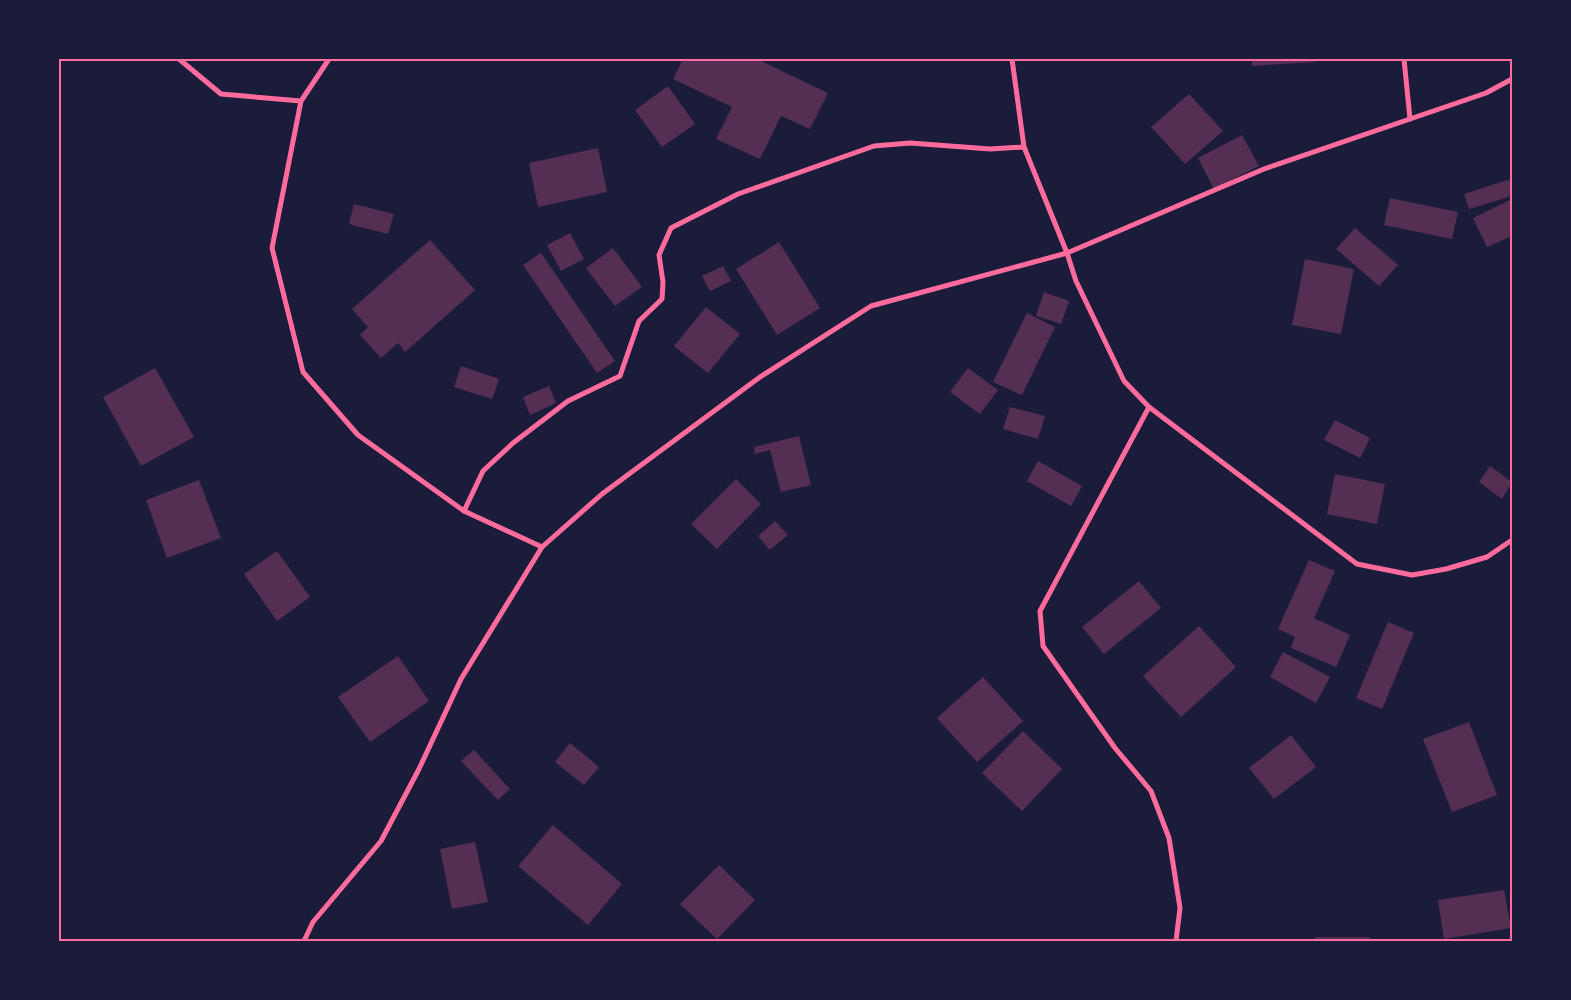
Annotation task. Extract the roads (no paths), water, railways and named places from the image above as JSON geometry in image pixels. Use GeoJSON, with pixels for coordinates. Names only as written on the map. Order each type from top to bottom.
{"type":"FeatureCollection","features":[{"type":"Feature","properties":{"kind":"street"},"geometry":{"type":"LineString","coordinates":[[179,59],[221,94],[301,102]]}},
{"type":"Feature","properties":{"kind":"street"},"geometry":{"type":"LineString","coordinates":[[329,59],[301,102],[272,248],[303,372],[358,435],[464,511],[542,547]]}},
{"type":"Feature","properties":{"kind":"street"},"geometry":{"type":"LineString","coordinates":[[1012,59],[1024,147],[1067,252],[1076,281],[1124,381],[1149,408],[1357,564],[1412,575],[1446,569],[1488,557],[1512,540]]}},
{"type":"Feature","properties":{"kind":"street"},"geometry":{"type":"LineString","coordinates":[[1404,59],[1410,119]]}},
{"type":"Feature","properties":{"kind":"street"},"geometry":{"type":"LineString","coordinates":[[304,941],[313,922],[381,841],[419,769],[461,679],[542,547],[602,494],[760,377],[871,306],[1067,252],[1264,169],[1486,93],[1512,79]]}},
{"type":"Feature","properties":{"kind":"street"},"geometry":{"type":"LineString","coordinates":[[464,511],[483,471],[513,442],[568,401],[620,376],[640,322],[662,299],[663,282],[659,255],[670,228],[738,194],[874,146],[910,143],[990,149],[1024,147]]}},
{"type":"Feature","properties":{"kind":"street"},"geometry":{"type":"LineString","coordinates":[[1149,408],[1040,610],[1043,646],[1115,748],[1151,791],[1169,838],[1180,908],[1176,941]]}}]}
